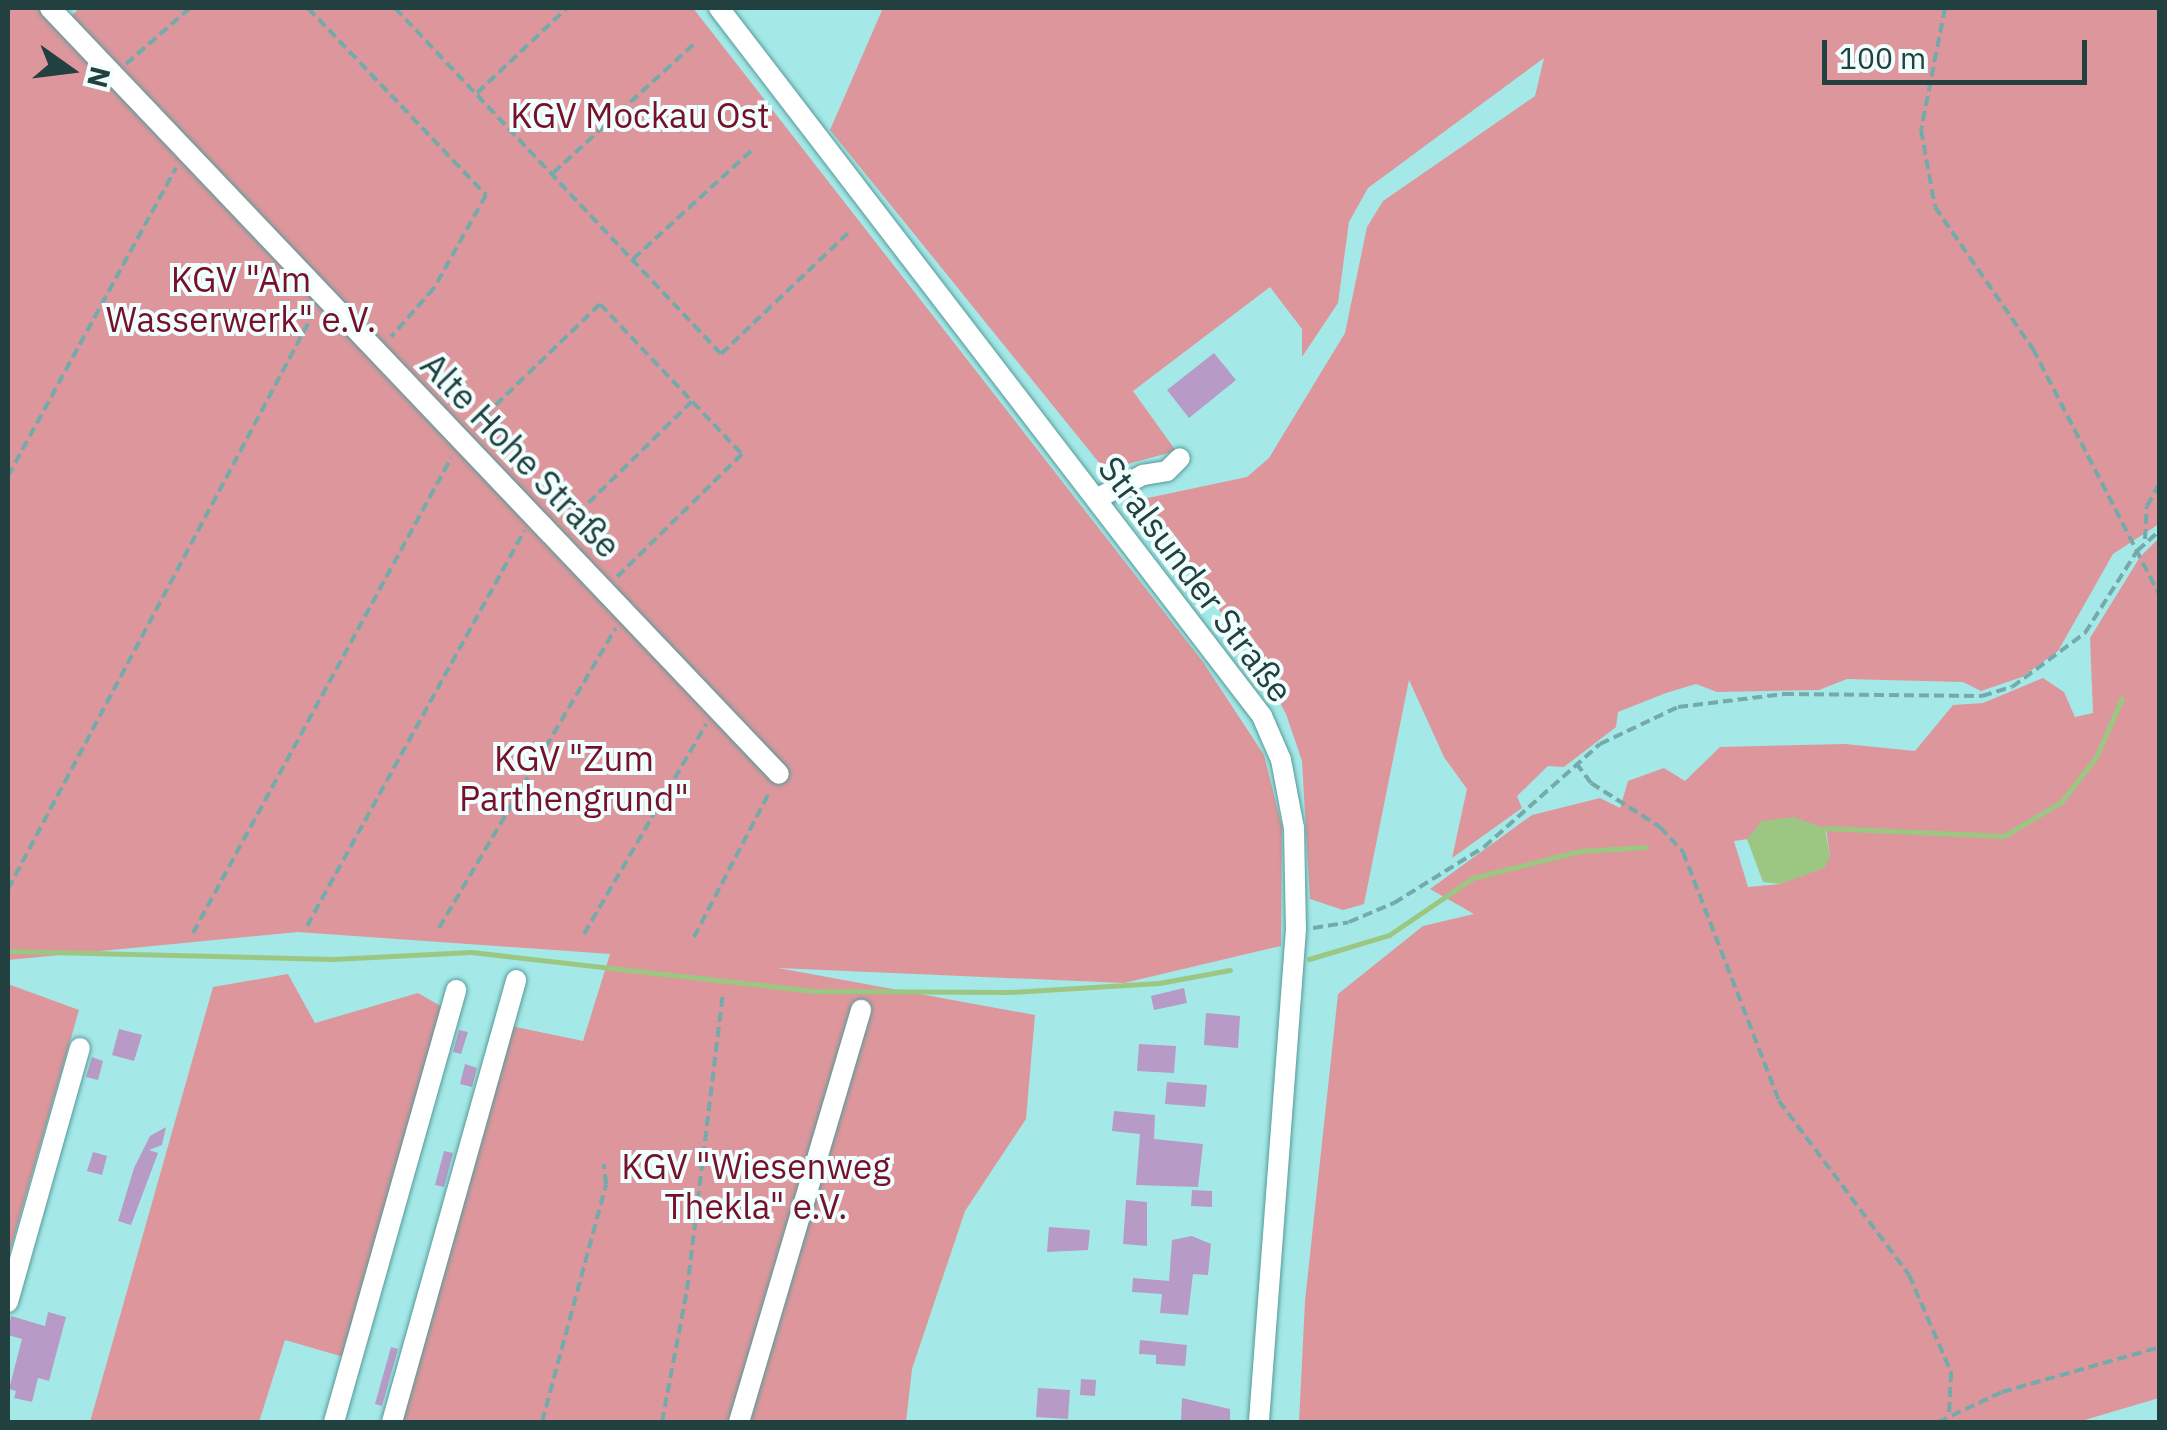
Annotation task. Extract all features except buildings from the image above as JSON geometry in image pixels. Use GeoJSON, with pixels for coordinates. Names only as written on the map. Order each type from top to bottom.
{"type":"FeatureCollection","features":[{"type":"Feature","properties":{"kind":"street","name":"Alte Hohe Straße"},"geometry":{"type":"LineString","coordinates":[[50,8],[780,774]]}},
{"type":"Feature","properties":{"kind":"street","name":"Stralsunder Straße"},"geometry":{"type":"LineString","coordinates":[[719,8],[1096,499],[1272,736],[1292,811],[1296,929],[1258,1422]]}},
{"type":"Feature","properties":{"kind":"street"},"geometry":{"type":"LineString","coordinates":[[1096,499],[1142,474],[1167,471],[1180,458]]}},
{"type":"Feature","properties":{"kind":"street"},"geometry":{"type":"LineString","coordinates":[[392,1422],[516,980]]}},
{"type":"Feature","properties":{"kind":"street"},"geometry":{"type":"LineString","coordinates":[[334,1422],[456,990]]}},
{"type":"Feature","properties":{"kind":"street"},"geometry":{"type":"LineString","coordinates":[[740,1422],[861,1010]]}},
{"type":"Feature","properties":{"kind":"street"},"geometry":{"type":"LineString","coordinates":[[8,1302],[80,1048]]}},
{"type":"Feature","properties":{"kind":"path"},"geometry":{"type":"LineString","coordinates":[[114,75],[190,8]]}},
{"type":"Feature","properties":{"kind":"path"},"geometry":{"type":"LineString","coordinates":[[308,8],[486,194],[434,288],[378,352]]}},
{"type":"Feature","properties":{"kind":"path"},"geometry":{"type":"LineString","coordinates":[[395,8],[721,354],[852,230]]}},
{"type":"Feature","properties":{"kind":"path"},"geometry":{"type":"LineString","coordinates":[[401,14],[408,8]]}},
{"type":"Feature","properties":{"kind":"path"},"geometry":{"type":"LineString","coordinates":[[477,93],[567,8]]}},
{"type":"Feature","properties":{"kind":"path"},"geometry":{"type":"LineString","coordinates":[[1945,8],[1921,130],[1935,207],[2033,350],[2160,596]]}},
{"type":"Feature","properties":{"kind":"path"},"geometry":{"type":"LineString","coordinates":[[553,173],[697,41]]}},
{"type":"Feature","properties":{"kind":"path"},"geometry":{"type":"LineString","coordinates":[[8,476],[186,150]]}},
{"type":"Feature","properties":{"kind":"path"},"geometry":{"type":"LineString","coordinates":[[633,259],[751,151]]}},
{"type":"Feature","properties":{"kind":"path"},"geometry":{"type":"LineString","coordinates":[[8,889],[324,295]]}},
{"type":"Feature","properties":{"kind":"path"},"geometry":{"type":"LineString","coordinates":[[193,933],[461,439],[600,304],[742,454],[605,589]]}},
{"type":"Feature","properties":{"kind":"path"},"geometry":{"type":"LineString","coordinates":[[554,536],[692,401]]}},
{"type":"Feature","properties":{"kind":"path"},"geometry":{"type":"LineString","coordinates":[[2145,542],[2147,506],[2160,483]]}},
{"type":"Feature","properties":{"kind":"path"},"geometry":{"type":"LineString","coordinates":[[307,926],[533,514]]}},
{"type":"Feature","properties":{"kind":"path"},"geometry":{"type":"LineString","coordinates":[[1296,929],[1349,922],[1407,894],[1484,846],[1576,763],[1649,718],[1712,700],[1784,694],[1909,700],[1982,696],[2012,687],[2085,633],[2137,550],[2160,530]]}},
{"type":"Feature","properties":{"kind":"path"},"geometry":{"type":"LineString","coordinates":[[439,928],[626,611]]}},
{"type":"Feature","properties":{"kind":"path"},"geometry":{"type":"LineString","coordinates":[[584,934],[716,707]]}},
{"type":"Feature","properties":{"kind":"path"},"geometry":{"type":"LineString","coordinates":[[1576,763],[1591,783],[1660,827],[1683,852],[1779,1101],[1908,1275],[1951,1372],[1950,1415]]}},
{"type":"Feature","properties":{"kind":"path"},"geometry":{"type":"LineString","coordinates":[[694,937],[780,774]]}},
{"type":"Feature","properties":{"kind":"path"},"geometry":{"type":"LineString","coordinates":[[662,1422],[687,1290],[724,994]]}},
{"type":"Feature","properties":{"kind":"path"},"geometry":{"type":"LineString","coordinates":[[542,1422],[606,1184],[604,1164]]}},
{"type":"Feature","properties":{"kind":"path"},"geometry":{"type":"LineString","coordinates":[[1938,1422],[2002,1392],[2160,1347]]}},
{"type":"Feature","properties":{"kind":"green space"},"geometry":{"type":"Polygon","coordinates":[[[8,8],[44,8],[60,25],[80,8],[693,8],[1203,662],[1264,755],[1282,827],[1281,946],[1124,983],[778,968],[1035,1015],[1026,1119],[965,1211],[912,1369],[906,1422],[395,1422],[511,1026],[583,1041],[610,954],[298,932],[8,960],[8,8]]]}},
{"type":"Feature","properties":{"kind":"green space"},"geometry":{"type":"Polygon","coordinates":[[[883,8],[2159,8],[2159,524],[2113,554],[2058,651],[2022,677],[1981,691],[1963,682],[1847,679],[1819,690],[1717,692],[1696,684],[1666,693],[1618,712],[1616,727],[1564,767],[1548,766],[1517,796],[1522,808],[1452,858],[1467,789],[1444,757],[1409,680],[1364,904],[1343,910],[1310,899],[1302,761],[1286,714],[1259,664],[1138,500],[1247,477],[1269,458],[1345,333],[1367,227],[1383,201],[1535,96],[1544,58],[1368,188],[1349,222],[1338,303],[1302,357],[1302,329],[1270,287],[1133,391],[1176,451],[1105,470],[830,130],[883,8]]]}},
{"type":"Feature","properties":{"kind":"green space"},"geometry":{"type":"Polygon","coordinates":[[[2159,538],[2159,1398],[2078,1422],[1299,1422],[1305,1301],[1338,994],[1423,926],[1474,914],[1430,889],[1532,815],[1600,798],[1620,808],[1628,781],[1664,768],[1685,781],[1720,747],[1845,744],[1915,751],[1953,705],[1983,703],[2043,678],[2064,692],[2075,717],[2093,713],[2090,638],[2140,557],[2159,538]],[[1826,828],[1734,841],[1748,887],[1780,884],[1830,857],[1826,828]]]}},
{"type":"Feature","properties":{"kind":"green space"},"geometry":{"type":"Polygon","coordinates":[[[288,974],[315,1023],[418,993],[444,1008],[347,1358],[285,1340],[259,1422],[90,1422],[213,987],[288,974]]]}},
{"type":"Feature","properties":{"kind":"green space"},"geometry":{"type":"Polygon","coordinates":[[[8,984],[79,1010],[8,1258],[8,984]]]}},
{"type":"Feature","properties":{"kind":"shaded area"},"geometry":{"type":"Polygon","coordinates":[[[1793,817],[1825,828],[1830,857],[1824,868],[1780,884],[1763,882],[1747,839],[1762,821],[1793,817]]]}},
{"type":"Feature","properties":{"kind":"waterway"},"geometry":{"type":"LineString","coordinates":[[1826,828],[2004,836],[2061,802],[2096,757],[2122,698]]}},
{"type":"Feature","properties":{"kind":"waterway"},"geometry":{"type":"LineString","coordinates":[[1309,959],[1389,935],[1473,878],[1580,851],[1646,847]]}},
{"type":"Feature","properties":{"kind":"waterway"},"geometry":{"type":"LineString","coordinates":[[8,951],[333,959],[471,952],[812,991],[1010,992],[1159,983],[1230,970]]}},
{"type":"Feature","properties":{"kind":"park label","name":"KGV Mockau Ost"},"geometry":{"type":"Point","coordinates":[640,115]}},
{"type":"Feature","properties":{"kind":"park label","name":"KGV \"Am Wasserwerk\" e.V."},"geometry":{"type":"Point","coordinates":[241,299]}},
{"type":"Feature","properties":{"kind":"park label","name":"KGV \"Zum Parthengrund\""},"geometry":{"type":"Point","coordinates":[574,778]}},
{"type":"Feature","properties":{"kind":"park label","name":"KGV \"Wiesenweg Thekla\" e.V."},"geometry":{"type":"Point","coordinates":[756,1186]}}]}
